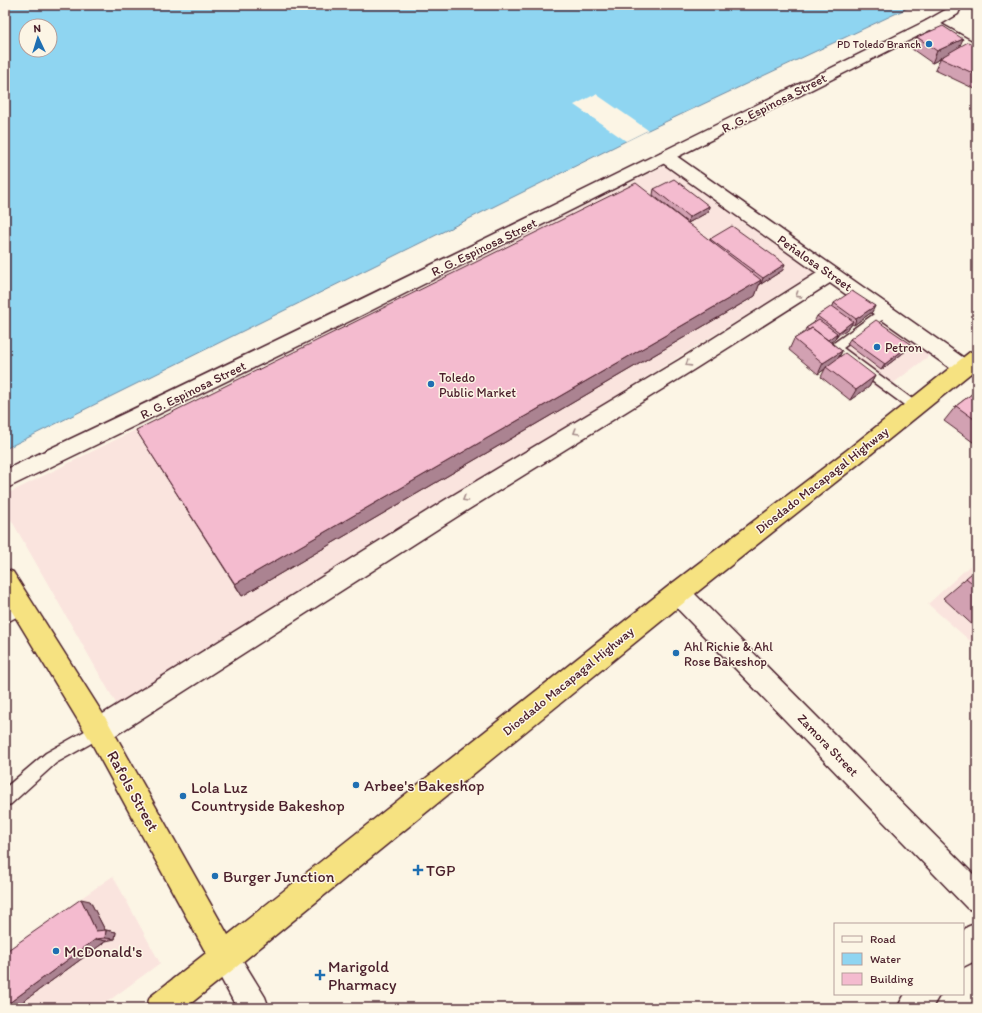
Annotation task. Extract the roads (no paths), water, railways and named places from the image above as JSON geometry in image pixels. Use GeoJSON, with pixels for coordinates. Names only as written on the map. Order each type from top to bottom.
{"type":"FeatureCollection","features":[{"type":"Feature","properties":{"kind":"highway","name":"Diosdado Macapagal Highway"},"geometry":{"type":"LineString","coordinates":[[161,1008],[678,593],[970,362]]}},
{"type":"Feature","properties":{"kind":"highway","name":"Rafols Street"},"geometry":{"type":"LineString","coordinates":[[5,579],[13,611],[100,731],[225,958]]}},
{"type":"Feature","properties":{"kind":"street","name":"R. G. Espinosa Street"},"geometry":{"type":"LineString","coordinates":[[5,480],[222,376],[666,157],[931,24],[953,12],[955,5]]}},
{"type":"Feature","properties":{"kind":"street"},"geometry":{"type":"LineString","coordinates":[[931,24],[977,50]]}},
{"type":"Feature","properties":{"kind":"street","name":"Peñalosa Street"},"geometry":{"type":"LineString","coordinates":[[666,157],[885,312],[970,362]]}},
{"type":"Feature","properties":{"kind":"street"},"geometry":{"type":"LineString","coordinates":[[100,731],[453,507],[686,366],[830,274]]}},
{"type":"Feature","properties":{"kind":"street","name":"Zamora Street"},"geometry":{"type":"LineString","coordinates":[[678,593],[977,898]]}},
{"type":"Feature","properties":{"kind":"street"},"geometry":{"type":"LineString","coordinates":[[964,951],[977,936]]}},
{"type":"Feature","properties":{"kind":"street","name":"Rafols Street"},"geometry":{"type":"LineString","coordinates":[[225,958],[254,1008]]}},
{"type":"Feature","properties":{"kind":"street"},"geometry":{"type":"LineString","coordinates":[[912,1008],[923,995]]}},
{"type":"Feature","properties":{"kind":"lane"},"geometry":{"type":"LineString","coordinates":[[885,312],[835,348],[915,407]]}},
{"type":"Feature","properties":{"kind":"lane"},"geometry":{"type":"LineString","coordinates":[[6,795],[51,758],[100,731]]}},
{"type":"Feature","properties":{"kind":"water"},"geometry":{"type":"Polygon","coordinates":[[[5,5],[914,5],[648,130],[5,449],[5,5]]]}},
{"type":"Feature","properties":{"kind":"place","name":"PD Toledo Branch"},"geometry":{"type":"Point","coordinates":[929,44]}},
{"type":"Feature","properties":{"kind":"place","name":"Petron"},"geometry":{"type":"Point","coordinates":[877,347]}},
{"type":"Feature","properties":{"kind":"place","name":"Toledo Public Market"},"geometry":{"type":"Point","coordinates":[431,384]}},
{"type":"Feature","properties":{"kind":"place","name":"Ahl Richie & Ahl Rose Bakeshop"},"geometry":{"type":"Point","coordinates":[676,653]}},
{"type":"Feature","properties":{"kind":"place","name":"Arbee's Bakeshop"},"geometry":{"type":"Point","coordinates":[356,785]}},
{"type":"Feature","properties":{"kind":"place","name":"Lola Luz Countryside Bakeshop"},"geometry":{"type":"Point","coordinates":[183,796]}},
{"type":"Feature","properties":{"kind":"place","name":"TGP"},"geometry":{"type":"Point","coordinates":[418,870]}},
{"type":"Feature","properties":{"kind":"place","name":"Burger Junction"},"geometry":{"type":"Point","coordinates":[215,876]}},
{"type":"Feature","properties":{"kind":"place","name":"McDonald's"},"geometry":{"type":"Point","coordinates":[56,951]}},
{"type":"Feature","properties":{"kind":"place","name":"Marigold Pharmacy"},"geometry":{"type":"Point","coordinates":[320,975]}}]}
